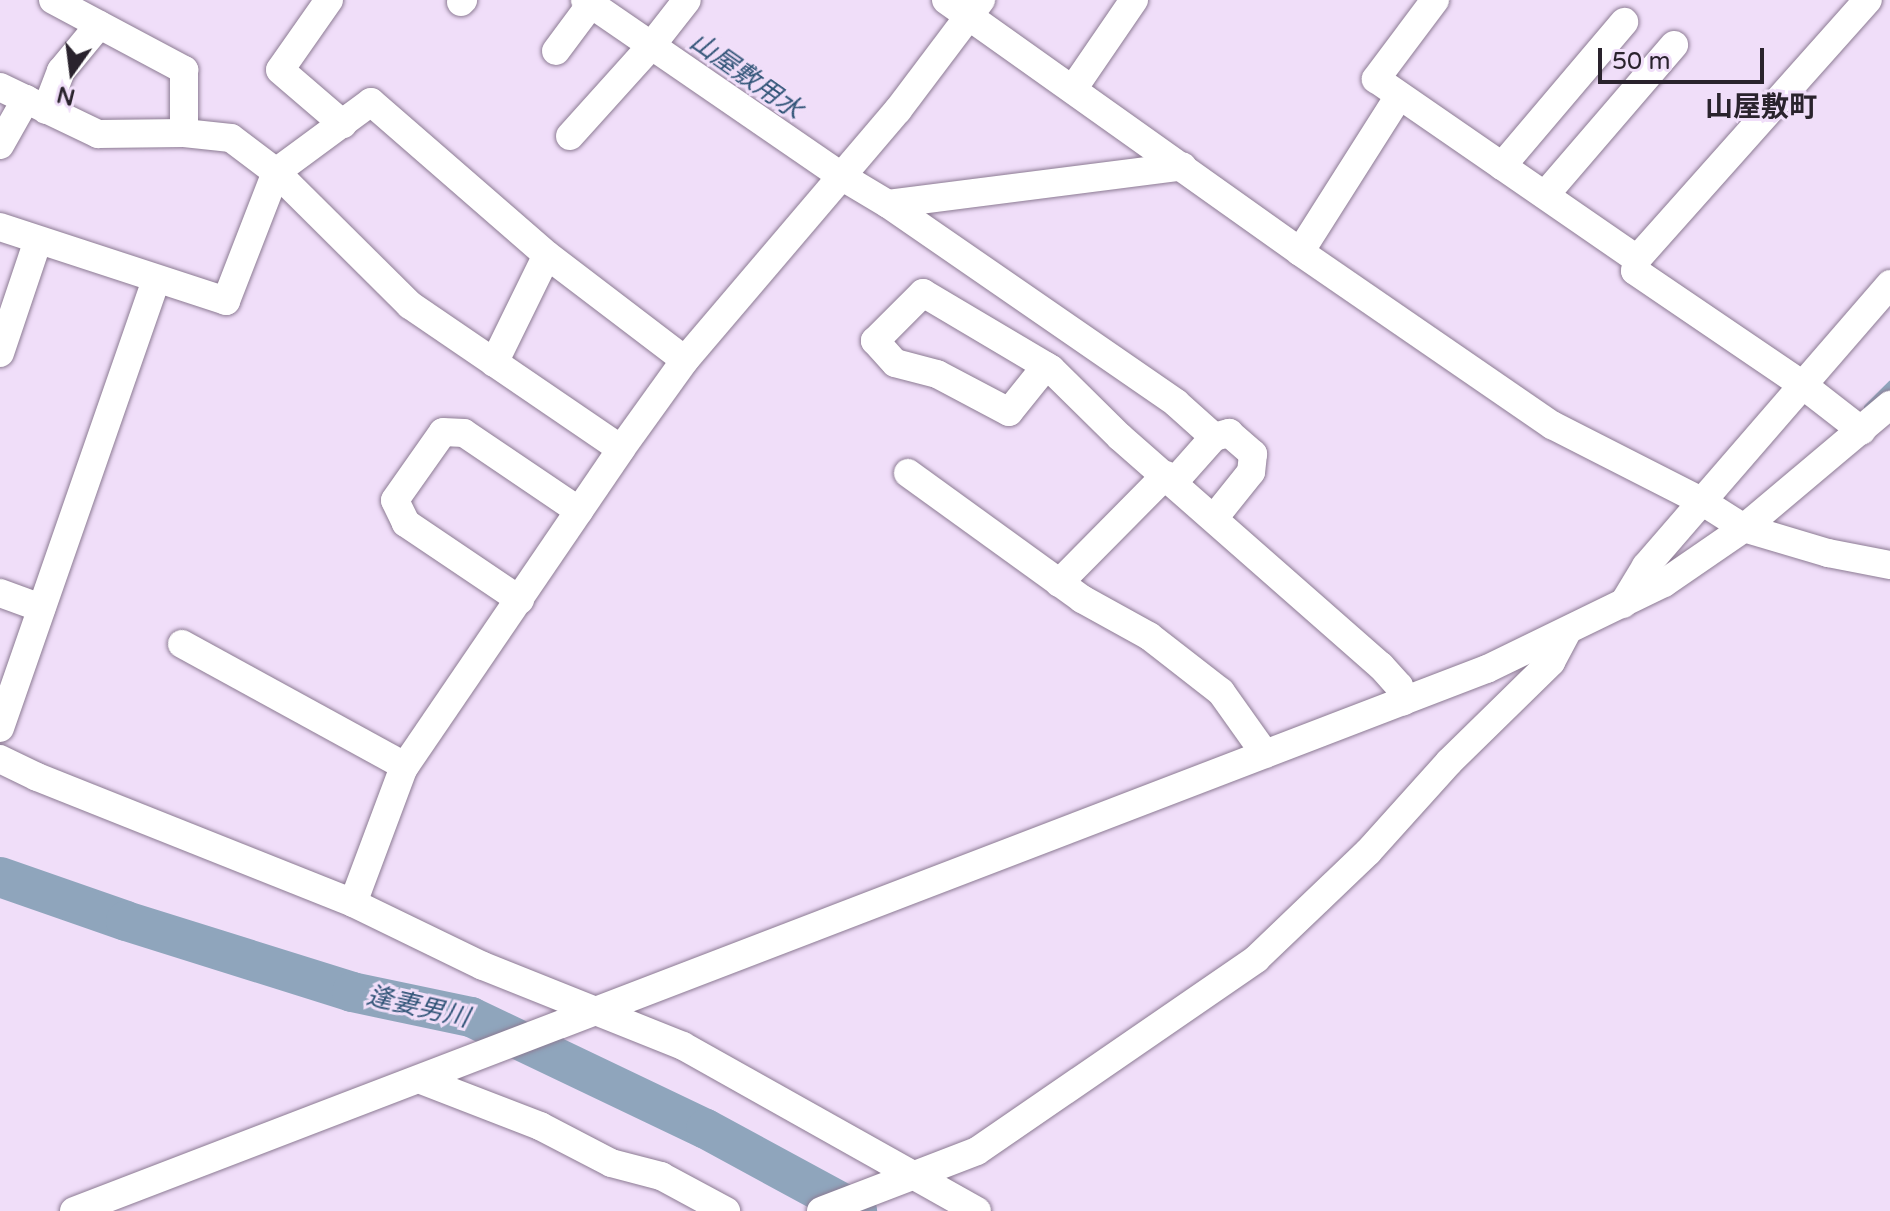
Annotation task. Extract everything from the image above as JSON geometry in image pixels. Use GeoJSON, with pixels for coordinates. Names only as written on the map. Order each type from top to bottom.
{"type":"FeatureCollection","features":[{"type":"Feature","properties":{"kind":"street"},"geometry":{"type":"LineString","coordinates":[[53,0],[184,70],[184,133]]}},
{"type":"Feature","properties":{"kind":"street"},"geometry":{"type":"LineString","coordinates":[[329,0],[280,70],[343,124]]}},
{"type":"Feature","properties":{"kind":"street"},"geometry":{"type":"LineString","coordinates":[[570,136],[651,46],[687,0]]}},
{"type":"Feature","properties":{"kind":"street"},"geometry":{"type":"LineString","coordinates":[[946,0],[975,8],[1073,89],[1300,252],[1552,425],[1703,502],[1744,528],[1828,553],[1890,565]]}},
{"type":"Feature","properties":{"kind":"street"},"geometry":{"type":"LineString","coordinates":[[1073,89],[1134,0]]}},
{"type":"Feature","properties":{"kind":"street"},"geometry":{"type":"LineString","coordinates":[[1435,0],[1376,79],[1637,259]]}},
{"type":"Feature","properties":{"kind":"street"},"geometry":{"type":"LineString","coordinates":[[1862,431],[1804,386],[1635,271],[1637,259],[1868,0]]}},
{"type":"Feature","properties":{"kind":"street"},"geometry":{"type":"LineString","coordinates":[[556,51],[588,2],[1176,403],[1214,437]]}},
{"type":"Feature","properties":{"kind":"street"},"geometry":{"type":"LineString","coordinates":[[353,903],[405,766],[621,449],[685,360],[841,176],[975,8]]}},
{"type":"Feature","properties":{"kind":"street"},"geometry":{"type":"LineString","coordinates":[[1502,166],[1624,22]]}},
{"type":"Feature","properties":{"kind":"street"},"geometry":{"type":"LineString","coordinates":[[0,145],[99,25]]}},
{"type":"Feature","properties":{"kind":"street"},"geometry":{"type":"LineString","coordinates":[[1545,195],[1674,45]]}},
{"type":"Feature","properties":{"kind":"street"},"geometry":{"type":"LineString","coordinates":[[0,87],[98,134],[184,133],[231,138],[276,172],[410,305],[621,449]]}},
{"type":"Feature","properties":{"kind":"street"},"geometry":{"type":"LineString","coordinates":[[1300,252],[1399,96]]}},
{"type":"Feature","properties":{"kind":"street"},"geometry":{"type":"LineString","coordinates":[[0,227],[226,301],[276,172],[371,102],[547,255],[685,360]]}},
{"type":"Feature","properties":{"kind":"street"},"geometry":{"type":"LineString","coordinates":[[888,204],[1183,166]]}},
{"type":"Feature","properties":{"kind":"street"},"geometry":{"type":"LineString","coordinates":[[0,353],[38,240]]}},
{"type":"Feature","properties":{"kind":"street"},"geometry":{"type":"LineString","coordinates":[[494,363],[547,255]]}},
{"type":"Feature","properties":{"kind":"street"},"geometry":{"type":"LineString","coordinates":[[0,728],[156,280]]}},
{"type":"Feature","properties":{"kind":"street"},"geometry":{"type":"LineString","coordinates":[[1623,604],[1640,573],[1890,284]]}},
{"type":"Feature","properties":{"kind":"street"},"geometry":{"type":"LineString","coordinates":[[1046,366],[1009,412],[937,374],[895,363],[875,341],[923,293],[1046,366],[1381,666],[1399,686],[1403,701]]}},
{"type":"Feature","properties":{"kind":"street"},"geometry":{"type":"LineString","coordinates":[[74,1211],[1487,669],[1664,583],[1744,528],[1890,405]]}},
{"type":"Feature","properties":{"kind":"street"},"geometry":{"type":"LineString","coordinates":[[520,600],[406,523],[395,500],[443,432],[464,433],[579,511]]}},
{"type":"Feature","properties":{"kind":"street"},"geometry":{"type":"LineString","coordinates":[[1059,583],[1214,437],[1229,433],[1253,454],[1251,472],[1215,517]]}},
{"type":"Feature","properties":{"kind":"street"},"geometry":{"type":"LineString","coordinates":[[908,473],[1059,583],[1149,636],[1221,692],[1265,754]]}},
{"type":"Feature","properties":{"kind":"street"},"geometry":{"type":"LineString","coordinates":[[0,593],[41,608]]}},
{"type":"Feature","properties":{"kind":"street"},"geometry":{"type":"LineString","coordinates":[[821,1211],[977,1151],[1256,959],[1368,852],[1449,762],[1551,662],[1567,632]]}},
{"type":"Feature","properties":{"kind":"street"},"geometry":{"type":"LineString","coordinates":[[182,644],[405,766]]}},
{"type":"Feature","properties":{"kind":"street"},"geometry":{"type":"LineString","coordinates":[[0,759],[130,815],[353,903],[588,1014],[683,1046],[906,1178],[977,1211]]}},
{"type":"Feature","properties":{"kind":"street"},"geometry":{"type":"LineString","coordinates":[[429,1076],[540,1126],[611,1163],[661,1176],[726,1211]]}},
{"type":"Feature","properties":{"kind":"waterway"},"geometry":{"type":"LineString","coordinates":[[1867,407],[1890,384]]}},
{"type":"Feature","properties":{"kind":"waterway","name":"逢妻男川"},"geometry":{"type":"LineString","coordinates":[[0,877],[126,921],[352,992],[471,1017],[706,1129],[857,1211]]}},
{"type":"Feature","properties":{"kind":"district","name":"山屋敷町"},"geometry":{"type":"Point","coordinates":[1761,107]}},
{"type":"Feature","properties":{"kind":"water label","name":"山屋敷用水"},"geometry":{"type":"Point","coordinates":[746,76]}}]}
